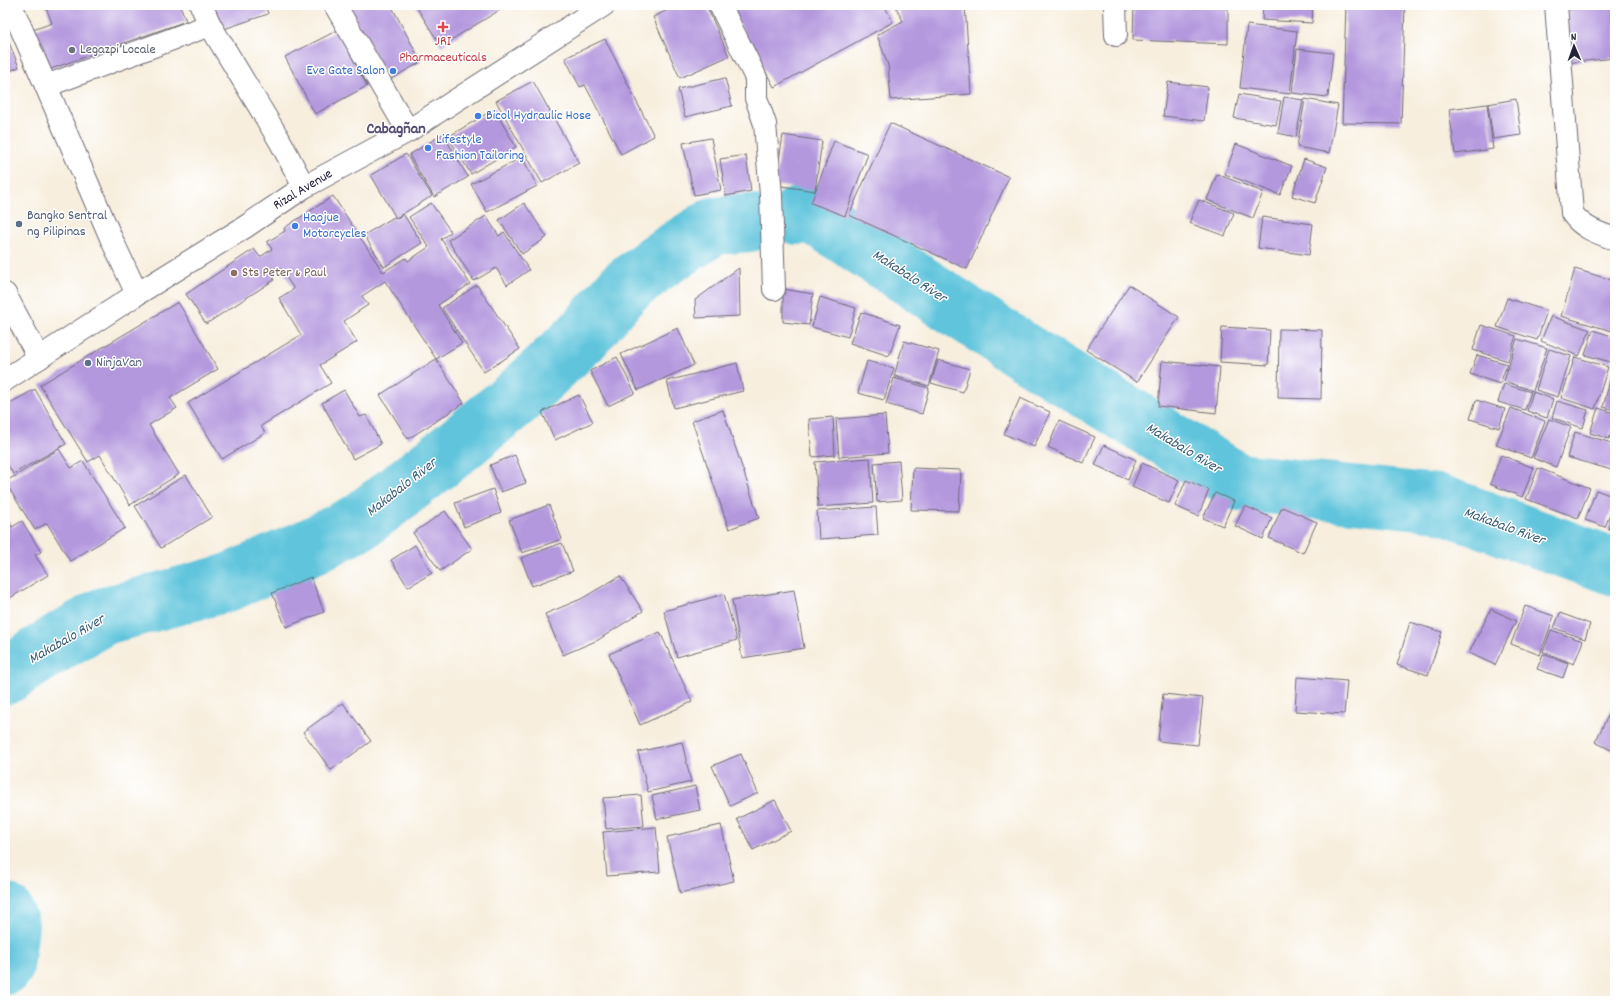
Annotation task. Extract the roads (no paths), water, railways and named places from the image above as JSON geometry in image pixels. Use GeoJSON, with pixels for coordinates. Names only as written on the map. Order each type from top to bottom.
{"type":"FeatureCollection","features":[{"type":"Feature","properties":{"kind":"street"},"geometry":{"type":"LineString","coordinates":[[11,5],[111,238],[137,294]]}},
{"type":"Feature","properties":{"kind":"street"},"geometry":{"type":"LineString","coordinates":[[201,5],[210,25],[280,142],[304,187]]}},
{"type":"Feature","properties":{"kind":"street"},"geometry":{"type":"LineString","coordinates":[[335,5],[408,131]]}},
{"type":"Feature","properties":{"kind":"street","name":"Rizal Avenue"},"geometry":{"type":"LineString","coordinates":[[5,380],[137,294],[245,227],[304,187],[408,131],[604,5]]}},
{"type":"Feature","properties":{"kind":"street"},"geometry":{"type":"LineString","coordinates":[[720,5],[756,78],[756,98],[764,124],[771,195],[774,289]]}},
{"type":"Feature","properties":{"kind":"street"},"geometry":{"type":"LineString","coordinates":[[1115,5],[1116,35]]}},
{"type":"Feature","properties":{"kind":"street"},"geometry":{"type":"LineString","coordinates":[[1556,5],[1572,213],[1578,222],[1589,229],[1615,239]]}},
{"type":"Feature","properties":{"kind":"street"},"geometry":{"type":"LineString","coordinates":[[46,86],[210,25]]}},
{"type":"Feature","properties":{"kind":"street"},"geometry":{"type":"LineString","coordinates":[[5,294],[39,358]]}},
{"type":"Feature","properties":{"kind":"waterway","name":"Makabalo River"},"geometry":{"type":"LineString","coordinates":[[798,216],[812,214],[1026,353],[1238,482],[1438,503],[1615,567]]}},
{"type":"Feature","properties":{"kind":"waterway","name":"Makabalo River"},"geometry":{"type":"LineString","coordinates":[[5,676],[62,640],[104,616],[227,583],[312,546],[361,521],[448,454],[520,395],[580,339],[624,288],[659,261],[714,226],[749,223]]}},
{"type":"Feature","properties":{"kind":"waterway","name":"Makabalo River"},"geometry":{"type":"LineString","coordinates":[[5,912],[10,925],[5,966]]}},
{"type":"Feature","properties":{"kind":"place","name":"JRI Pharmaceuticals"},"geometry":{"type":"Point","coordinates":[443,27]}},
{"type":"Feature","properties":{"kind":"place","name":"Legazpi Locale"},"geometry":{"type":"Point","coordinates":[72,50]}},
{"type":"Feature","properties":{"kind":"place","name":"Eve Gate Salon"},"geometry":{"type":"Point","coordinates":[393,71]}},
{"type":"Feature","properties":{"kind":"place","name":"Bicol Hydraulic Hose"},"geometry":{"type":"Point","coordinates":[478,116]}},
{"type":"Feature","properties":{"kind":"place","name":"Lifestyle Fashion Tailoring"},"geometry":{"type":"Point","coordinates":[428,148]}},
{"type":"Feature","properties":{"kind":"place","name":"Bangko Sentral ng Pilipinas"},"geometry":{"type":"Point","coordinates":[19,224]}},
{"type":"Feature","properties":{"kind":"place","name":"Haojue Motorcycles"},"geometry":{"type":"Point","coordinates":[295,226]}},
{"type":"Feature","properties":{"kind":"place","name":"Sts Peter & Paul"},"geometry":{"type":"Point","coordinates":[234,273]}},
{"type":"Feature","properties":{"kind":"place","name":"NinjaVan"},"geometry":{"type":"Point","coordinates":[88,363]}},
{"type":"Feature","properties":{"kind":"district","name":"Cabagñan"},"geometry":{"type":"Point","coordinates":[396,129]}}]}
